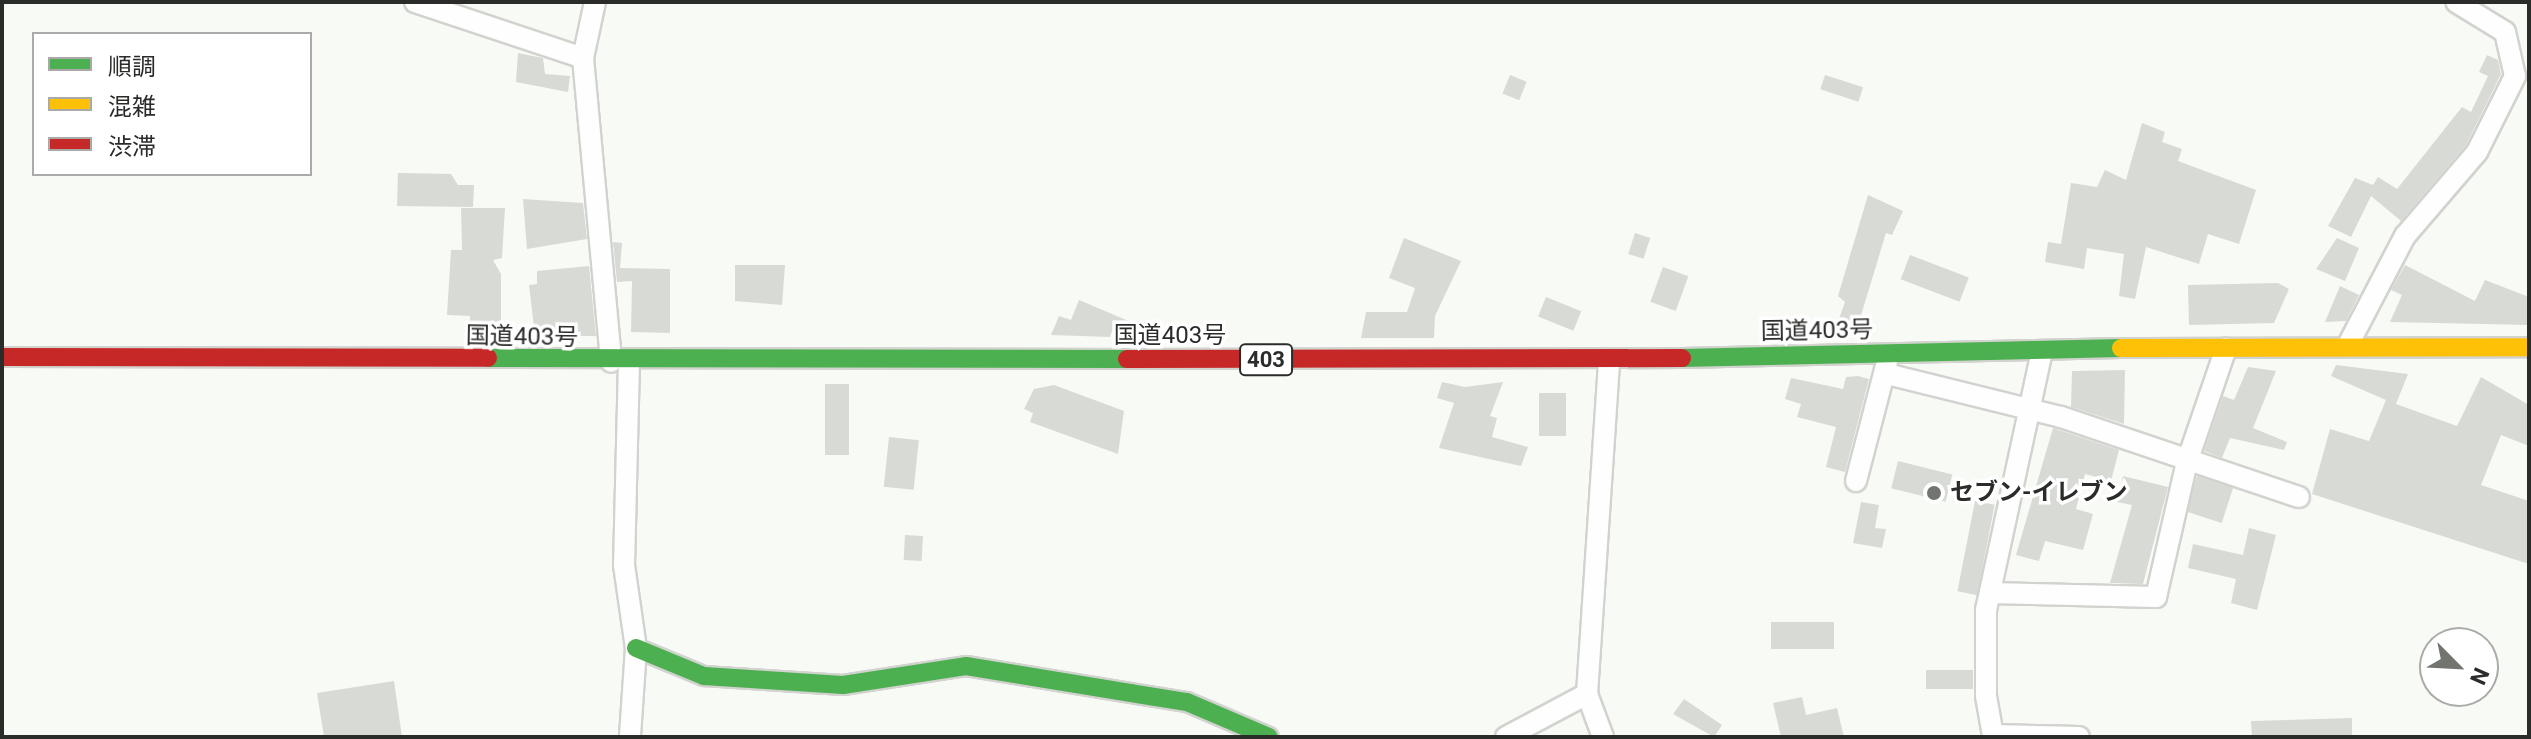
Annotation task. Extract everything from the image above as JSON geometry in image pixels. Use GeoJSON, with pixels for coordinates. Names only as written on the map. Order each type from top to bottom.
{"type":"FeatureCollection","features":[{"type":"Feature","properties":{"kind":"main road","name":"国道403号"},"geometry":{"type":"LineString","coordinates":[[2,357],[620,362],[1609,360],[1888,364],[2042,351],[2349,343],[2529,347]]}},
{"type":"Feature","properties":{"kind":"main road"},"geometry":{"type":"LineString","coordinates":[[636,648],[704,676],[843,685],[966,666],[1187,702],[1269,737]]}},
{"type":"Feature","properties":{"kind":"street"},"geometry":{"type":"LineString","coordinates":[[415,2],[583,58]]}},
{"type":"Feature","properties":{"kind":"street"},"geometry":{"type":"LineString","coordinates":[[595,2],[583,58],[620,362],[624,565],[636,648],[630,737]]}},
{"type":"Feature","properties":{"kind":"street"},"geometry":{"type":"LineString","coordinates":[[2349,343],[2405,236],[2477,152],[2522,80],[2505,32],[2456,2]]}},
{"type":"Feature","properties":{"kind":"street"},"geometry":{"type":"LineString","coordinates":[[1990,593],[2156,597],[2187,462],[2226,348]]}},
{"type":"Feature","properties":{"kind":"street"},"geometry":{"type":"LineString","coordinates":[[2042,351],[1990,593],[1986,696],[1993,735],[2079,737]]}},
{"type":"Feature","properties":{"kind":"street"},"geometry":{"type":"LineString","coordinates":[[1603,737],[1587,694],[1609,360]]}},
{"type":"Feature","properties":{"kind":"street"},"geometry":{"type":"LineString","coordinates":[[1856,481],[1888,364],[2299,497]]}},
{"type":"Feature","properties":{"kind":"street"},"geometry":{"type":"LineString","coordinates":[[1506,737],[1587,694]]}},
{"type":"Feature","properties":{"kind":"building"},"geometry":{"type":"Polygon","coordinates":[[[518,53],[543,58],[545,74],[570,76],[568,92],[516,82],[518,53]]]}},
{"type":"Feature","properties":{"kind":"building"},"geometry":{"type":"Polygon","coordinates":[[[2487,55],[2498,60],[2501,74],[2466,145],[2401,221],[2371,196],[2351,237],[2328,226],[2355,178],[2373,185],[2378,177],[2397,189],[2462,107],[2471,112],[2488,76],[2479,72],[2487,55]]]}},
{"type":"Feature","properties":{"kind":"building"},"geometry":{"type":"Polygon","coordinates":[[[1510,75],[1527,82],[1519,100],[1503,94],[1510,75]]]}},
{"type":"Feature","properties":{"kind":"building"},"geometry":{"type":"Polygon","coordinates":[[[1825,75],[1863,87],[1858,102],[1820,89],[1825,75]]]}},
{"type":"Feature","properties":{"kind":"building"},"geometry":{"type":"Polygon","coordinates":[[[2142,123],[2165,132],[2162,142],[2182,149],[2178,161],[2256,190],[2239,244],[2208,234],[2199,264],[2146,247],[2135,299],[2119,296],[2124,254],[2087,248],[2084,269],[2045,262],[2048,242],[2061,244],[2071,183],[2097,187],[2105,170],[2126,180],[2142,123]]]}},
{"type":"Feature","properties":{"kind":"building"},"geometry":{"type":"Polygon","coordinates":[[[398,173],[451,174],[458,185],[474,185],[473,207],[397,206],[398,173]]]}},
{"type":"Feature","properties":{"kind":"building"},"geometry":{"type":"Polygon","coordinates":[[[1868,195],[1903,211],[1892,235],[1886,233],[1856,332],[1836,327],[1845,302],[1838,296],[1868,195]]]}},
{"type":"Feature","properties":{"kind":"building"},"geometry":{"type":"Polygon","coordinates":[[[523,199],[583,203],[587,239],[527,249],[523,199]]]}},
{"type":"Feature","properties":{"kind":"building"},"geometry":{"type":"Polygon","coordinates":[[[461,208],[505,208],[502,258],[493,260],[501,274],[501,336],[470,336],[470,316],[447,315],[451,250],[462,250],[461,208]]]}},
{"type":"Feature","properties":{"kind":"building"},"geometry":{"type":"Polygon","coordinates":[[[1635,233],[1650,238],[1643,259],[1628,254],[1635,233]]]}},
{"type":"Feature","properties":{"kind":"building"},"geometry":{"type":"Polygon","coordinates":[[[1404,238],[1461,261],[1435,316],[1434,338],[1361,338],[1366,312],[1407,312],[1415,288],[1389,278],[1404,238]]]}},
{"type":"Feature","properties":{"kind":"building"},"geometry":{"type":"Polygon","coordinates":[[[2337,238],[2359,248],[2345,281],[2316,269],[2337,238]]]}},
{"type":"Feature","properties":{"kind":"building"},"geometry":{"type":"Polygon","coordinates":[[[613,242],[622,243],[620,268],[670,269],[670,333],[631,332],[632,281],[617,282],[613,242]]]}},
{"type":"Feature","properties":{"kind":"building"},"geometry":{"type":"Polygon","coordinates":[[[1910,255],[1969,278],[1959,302],[1901,279],[1910,255]]]}},
{"type":"Feature","properties":{"kind":"building"},"geometry":{"type":"Polygon","coordinates":[[[735,265],[785,265],[782,305],[735,301],[735,265]]]}},
{"type":"Feature","properties":{"kind":"building"},"geometry":{"type":"Polygon","coordinates":[[[2405,265],[2475,301],[2485,280],[2529,297],[2529,325],[2390,322],[2402,295],[2391,290],[2405,265]]]}},
{"type":"Feature","properties":{"kind":"building"},"geometry":{"type":"Polygon","coordinates":[[[589,266],[596,336],[535,336],[529,285],[537,284],[537,271],[589,266]]]}},
{"type":"Feature","properties":{"kind":"building"},"geometry":{"type":"Polygon","coordinates":[[[1663,267],[1688,276],[1676,311],[1650,302],[1663,267]]]}},
{"type":"Feature","properties":{"kind":"building"},"geometry":{"type":"Polygon","coordinates":[[[2278,283],[2289,289],[2274,323],[2189,325],[2188,285],[2278,283]]]}},
{"type":"Feature","properties":{"kind":"building"},"geometry":{"type":"Polygon","coordinates":[[[2340,286],[2359,295],[2346,321],[2325,322],[2340,286]]]}},
{"type":"Feature","properties":{"kind":"building"},"geometry":{"type":"Polygon","coordinates":[[[1546,297],[1581,311],[1573,331],[1538,316],[1546,297]]]}},
{"type":"Feature","properties":{"kind":"building"},"geometry":{"type":"Polygon","coordinates":[[[1079,300],[1138,325],[1133,337],[1112,331],[1110,337],[1051,335],[1059,316],[1071,320],[1079,300]]]}},
{"type":"Feature","properties":{"kind":"building"},"geometry":{"type":"Polygon","coordinates":[[[2336,365],[2408,374],[2396,404],[2457,426],[2481,377],[2529,405],[2529,446],[2501,435],[2481,485],[2529,501],[2529,564],[2312,494],[2330,429],[2369,441],[2386,400],[2331,376],[2336,365]]]}},
{"type":"Feature","properties":{"kind":"building"},"geometry":{"type":"Polygon","coordinates":[[[2248,367],[2276,371],[2253,428],[2287,442],[2284,450],[2230,438],[2222,458],[2204,451],[2223,396],[2234,400],[2248,367]]]}},
{"type":"Feature","properties":{"kind":"building"},"geometry":{"type":"Polygon","coordinates":[[[2125,370],[2124,424],[2071,407],[2072,371],[2125,370]]]}},
{"type":"Feature","properties":{"kind":"building"},"geometry":{"type":"Polygon","coordinates":[[[1846,377],[1869,379],[1845,472],[1826,467],[1836,427],[1797,417],[1801,404],[1785,399],[1791,378],[1843,389],[1846,377]]]}},
{"type":"Feature","properties":{"kind":"building"},"geometry":{"type":"Polygon","coordinates":[[[1442,382],[1465,387],[1503,382],[1490,416],[1497,418],[1492,437],[1528,447],[1521,466],[1439,448],[1454,403],[1437,398],[1442,382]]]}},
{"type":"Feature","properties":{"kind":"building"},"geometry":{"type":"Polygon","coordinates":[[[825,384],[849,384],[849,455],[825,455],[825,384]]]}},
{"type":"Feature","properties":{"kind":"building"},"geometry":{"type":"Polygon","coordinates":[[[1054,385],[1124,411],[1118,454],[1030,422],[1033,413],[1024,409],[1034,389],[1054,385]]]}},
{"type":"Feature","properties":{"kind":"building"},"geometry":{"type":"Polygon","coordinates":[[[1539,393],[1566,393],[1566,436],[1539,436],[1539,393]]]}},
{"type":"Feature","properties":{"kind":"building"},"geometry":{"type":"Polygon","coordinates":[[[2053,428],[2119,450],[2111,481],[2085,474],[2076,509],[2093,514],[2083,550],[2045,541],[2039,561],[2016,555],[2053,428]]]}},
{"type":"Feature","properties":{"kind":"building"},"geometry":{"type":"Polygon","coordinates":[[[889,437],[919,440],[914,490],[884,487],[889,437]]]}},
{"type":"Feature","properties":{"kind":"building"},"geometry":{"type":"Polygon","coordinates":[[[1898,461],[1952,475],[1946,502],[1891,488],[1898,461]]]}},
{"type":"Feature","properties":{"kind":"building"},"geometry":{"type":"Polygon","coordinates":[[[2123,476],[2168,487],[2143,584],[2110,583],[2132,505],[2117,502],[2123,476]]]}},
{"type":"Feature","properties":{"kind":"building"},"geometry":{"type":"Polygon","coordinates":[[[2197,476],[2233,488],[2222,523],[2186,511],[2197,476]]]}},
{"type":"Feature","properties":{"kind":"building"},"geometry":{"type":"Polygon","coordinates":[[[1975,501],[1995,505],[1977,595],[1957,591],[1975,501]]]}},
{"type":"Feature","properties":{"kind":"building"},"geometry":{"type":"Polygon","coordinates":[[[1861,502],[1879,505],[1875,528],[1886,529],[1882,548],[1853,543],[1861,502]]]}},
{"type":"Feature","properties":{"kind":"building"},"geometry":{"type":"Polygon","coordinates":[[[2249,528],[2276,535],[2257,610],[2231,603],[2236,579],[2188,568],[2193,544],[2243,555],[2249,528]]]}},
{"type":"Feature","properties":{"kind":"building"},"geometry":{"type":"Polygon","coordinates":[[[905,535],[923,536],[922,561],[904,560],[905,535]]]}},
{"type":"Feature","properties":{"kind":"building"},"geometry":{"type":"Polygon","coordinates":[[[1771,622],[1834,622],[1834,649],[1771,649],[1771,622]]]}},
{"type":"Feature","properties":{"kind":"building"},"geometry":{"type":"Polygon","coordinates":[[[1926,670],[1973,670],[1973,689],[1926,689],[1926,670]]]}},
{"type":"Feature","properties":{"kind":"building"},"geometry":{"type":"Polygon","coordinates":[[[394,681],[402,737],[324,737],[317,693],[394,681]]]}},
{"type":"Feature","properties":{"kind":"building"},"geometry":{"type":"Polygon","coordinates":[[[1802,697],[1806,715],[1837,708],[1844,737],[1781,737],[1773,703],[1802,697]]]}},
{"type":"Feature","properties":{"kind":"building"},"geometry":{"type":"Polygon","coordinates":[[[1684,699],[1722,725],[1714,737],[1673,714],[1684,699]]]}},
{"type":"Feature","properties":{"kind":"building"},"geometry":{"type":"Polygon","coordinates":[[[2352,718],[2352,737],[2252,737],[2251,721],[2352,718]]]}},
{"type":"Feature","properties":{"kind":"traffic: fast"},"geometry":{"type":"LineString","coordinates":[[1682,358],[2121,348]]}},
{"type":"Feature","properties":{"kind":"traffic: fast"},"geometry":{"type":"LineString","coordinates":[[488,358],[1127,359]]}},
{"type":"Feature","properties":{"kind":"traffic: fast"},"geometry":{"type":"LineString","coordinates":[[636,648],[704,676],[843,685],[966,666],[1187,702],[1269,737]]}},
{"type":"Feature","properties":{"kind":"traffic: slow"},"geometry":{"type":"LineString","coordinates":[[2121,348],[2529,347]]}},
{"type":"Feature","properties":{"kind":"traffic: jam"},"geometry":{"type":"LineString","coordinates":[[2,357],[488,358]]}},
{"type":"Feature","properties":{"kind":"traffic: jam"},"geometry":{"type":"LineString","coordinates":[[1127,359],[1682,358]]}},
{"type":"Feature","properties":{"kind":"place","name":"セブン-イレブン"},"geometry":{"type":"Point","coordinates":[1934,493]}}]}
